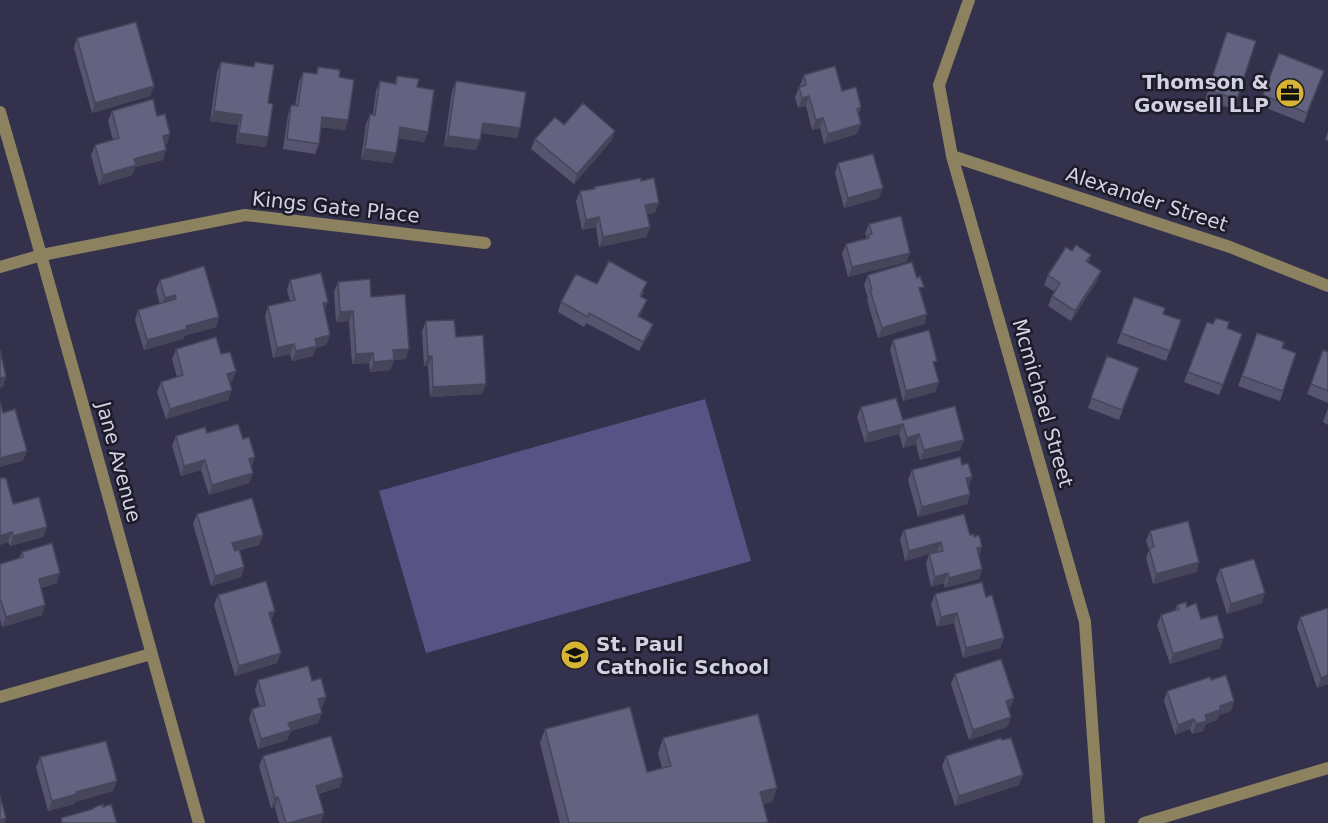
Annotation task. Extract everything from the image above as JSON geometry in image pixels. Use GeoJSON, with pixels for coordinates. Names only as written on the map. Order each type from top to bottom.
{"type":"FeatureCollection","features":[{"type":"Feature","properties":{"kind":"street","name":"Mcmichael Street"},"geometry":{"type":"LineString","coordinates":[[969,0],[939,85],[952,156],[1085,622],[1099,823]]}},
{"type":"Feature","properties":{"kind":"street","name":"Jane Avenue"},"geometry":{"type":"LineString","coordinates":[[0,112],[42,255],[199,823]]}},
{"type":"Feature","properties":{"kind":"street","name":"Alexander Street"},"geometry":{"type":"LineString","coordinates":[[952,156],[1230,247],[1328,286]]}},
{"type":"Feature","properties":{"kind":"street","name":"Kings Gate Place"},"geometry":{"type":"LineString","coordinates":[[0,267],[42,255],[245,215],[485,243]]}},
{"type":"Feature","properties":{"kind":"street"},"geometry":{"type":"LineString","coordinates":[[0,697],[151,654]]}},
{"type":"Feature","properties":{"kind":"street"},"geometry":{"type":"LineString","coordinates":[[1144,823],[1328,768]]}},
{"type":"Feature","properties":{"kind":"shaded area"},"geometry":{"type":"Polygon","coordinates":[[[705,399],[751,561],[426,653],[379,491],[705,399]]]}},
{"type":"Feature","properties":{"kind":"building"},"geometry":{"type":"Polygon","coordinates":[[[136,22],[154,86],[95,103],[77,38],[136,22]]]}},
{"type":"Feature","properties":{"kind":"building"},"geometry":{"type":"Polygon","coordinates":[[[1227,32],[1256,41],[1237,99],[1208,90],[1227,32]]]}},
{"type":"Feature","properties":{"kind":"building","name":"Thomson & Gowsell LLP"},"geometry":{"type":"Polygon","coordinates":[[[1279,53],[1324,71],[1307,113],[1263,95],[1279,53]]]}},
{"type":"Feature","properties":{"kind":"building"},"geometry":{"type":"Polygon","coordinates":[[[221,62],[254,67],[255,62],[274,65],[268,103],[273,104],[268,137],[239,133],[242,115],[214,111],[221,62]]]}},
{"type":"Feature","properties":{"kind":"building"},"geometry":{"type":"Polygon","coordinates":[[[835,66],[842,91],[856,87],[861,107],[857,109],[861,124],[828,134],[823,118],[816,120],[809,96],[802,98],[799,87],[806,85],[804,75],[835,66]]]}},
{"type":"Feature","properties":{"kind":"building"},"geometry":{"type":"Polygon","coordinates":[[[318,67],[340,70],[339,77],[354,80],[348,120],[322,117],[319,144],[287,139],[291,105],[298,106],[303,72],[317,74],[318,67]]]}},
{"type":"Feature","properties":{"kind":"building"},"geometry":{"type":"Polygon","coordinates":[[[397,76],[419,79],[417,87],[434,90],[428,132],[400,127],[396,153],[365,149],[370,114],[375,115],[380,81],[396,84],[397,76]]]}},
{"type":"Feature","properties":{"kind":"building"},"geometry":{"type":"Polygon","coordinates":[[[456,81],[526,92],[520,128],[483,123],[480,140],[448,136],[456,81]]]}},
{"type":"Feature","properties":{"kind":"building"},"geometry":{"type":"Polygon","coordinates":[[[153,99],[157,116],[165,114],[170,134],[163,136],[166,150],[134,159],[136,165],[103,175],[95,145],[119,138],[112,111],[153,99]]]}},
{"type":"Feature","properties":{"kind":"building"},"geometry":{"type":"Polygon","coordinates":[[[583,103],[615,131],[577,174],[535,139],[555,117],[564,125],[583,103]]]}},
{"type":"Feature","properties":{"kind":"building"},"geometry":{"type":"Polygon","coordinates":[[[873,154],[883,188],[848,198],[838,163],[873,154]]]}},
{"type":"Feature","properties":{"kind":"building"},"geometry":{"type":"Polygon","coordinates":[[[641,178],[641,181],[654,178],[659,203],[645,205],[650,227],[603,237],[599,217],[586,220],[580,191],[641,178]]]}},
{"type":"Feature","properties":{"kind":"building"},"geometry":{"type":"Polygon","coordinates":[[[901,216],[910,253],[852,267],[846,244],[869,238],[868,235],[872,234],[869,224],[901,216]]]}},
{"type":"Feature","properties":{"kind":"building"},"geometry":{"type":"Polygon","coordinates":[[[1076,245],[1091,255],[1086,261],[1101,271],[1075,311],[1052,296],[1060,283],[1048,275],[1066,247],[1072,251],[1076,245]]]}},
{"type":"Feature","properties":{"kind":"building"},"geometry":{"type":"Polygon","coordinates":[[[609,261],[647,282],[640,296],[647,300],[638,316],[653,324],[643,342],[589,313],[588,317],[561,302],[576,274],[597,284],[609,261]]]}},
{"type":"Feature","properties":{"kind":"building"},"geometry":{"type":"Polygon","coordinates":[[[912,262],[917,278],[920,276],[924,287],[919,288],[927,314],[882,328],[870,290],[872,290],[868,275],[912,262]]]}},
{"type":"Feature","properties":{"kind":"building"},"geometry":{"type":"Polygon","coordinates":[[[204,266],[219,317],[147,340],[138,310],[176,299],[175,295],[165,298],[160,280],[204,266]]]}},
{"type":"Feature","properties":{"kind":"building"},"geometry":{"type":"Polygon","coordinates":[[[321,273],[328,302],[323,303],[330,335],[315,339],[317,346],[296,351],[294,344],[277,348],[268,306],[295,300],[290,280],[321,273]]]}},
{"type":"Feature","properties":{"kind":"building"},"geometry":{"type":"Polygon","coordinates":[[[370,279],[371,297],[405,294],[409,349],[393,350],[394,360],[374,362],[373,353],[356,354],[353,311],[340,312],[338,282],[370,279]]]}},
{"type":"Feature","properties":{"kind":"building"},"geometry":{"type":"Polygon","coordinates":[[[1134,297],[1165,308],[1163,314],[1181,320],[1170,351],[1121,333],[1134,297]]]}},
{"type":"Feature","properties":{"kind":"building"},"geometry":{"type":"Polygon","coordinates":[[[1216,318],[1229,322],[1227,328],[1242,334],[1223,385],[1188,372],[1207,322],[1213,324],[1216,318]]]}},
{"type":"Feature","properties":{"kind":"building"},"geometry":{"type":"Polygon","coordinates":[[[454,320],[456,337],[483,335],[486,384],[433,387],[432,356],[428,356],[426,321],[454,320]]]}},
{"type":"Feature","properties":{"kind":"building"},"geometry":{"type":"Polygon","coordinates":[[[929,330],[937,361],[933,362],[939,382],[906,391],[893,340],[929,330]]]}},
{"type":"Feature","properties":{"kind":"building"},"geometry":{"type":"Polygon","coordinates":[[[1257,333],[1284,342],[1282,348],[1296,353],[1283,391],[1242,376],[1257,333]]]}},
{"type":"Feature","properties":{"kind":"building"},"geometry":{"type":"Polygon","coordinates":[[[216,337],[221,354],[230,352],[236,371],[227,374],[232,390],[170,409],[161,382],[183,375],[176,349],[216,337]]]}},
{"type":"Feature","properties":{"kind":"building"},"geometry":{"type":"Polygon","coordinates":[[[0,350],[6,377],[0,378],[0,350]]]}},
{"type":"Feature","properties":{"kind":"building"},"geometry":{"type":"Polygon","coordinates":[[[1323,350],[1328,352],[1328,391],[1311,384],[1323,350]]]}},
{"type":"Feature","properties":{"kind":"building"},"geometry":{"type":"Polygon","coordinates":[[[1107,356],[1139,368],[1122,410],[1091,398],[1107,356]]]}},
{"type":"Feature","properties":{"kind":"building"},"geometry":{"type":"Polygon","coordinates":[[[896,398],[903,420],[955,406],[964,440],[924,450],[919,434],[907,438],[903,424],[868,433],[861,407],[896,398]]]}},
{"type":"Feature","properties":{"kind":"building"},"geometry":{"type":"Polygon","coordinates":[[[0,402],[3,413],[15,409],[27,451],[0,458],[0,402]]]}},
{"type":"Feature","properties":{"kind":"building"},"geometry":{"type":"Polygon","coordinates":[[[238,424],[243,439],[249,437],[255,457],[249,459],[253,473],[212,485],[205,460],[184,466],[176,436],[205,427],[207,433],[238,424]]]}},
{"type":"Feature","properties":{"kind":"building"},"geometry":{"type":"Polygon","coordinates":[[[960,457],[962,465],[968,463],[972,477],[966,478],[970,494],[922,507],[912,470],[960,457]]]}},
{"type":"Feature","properties":{"kind":"building"},"geometry":{"type":"Polygon","coordinates":[[[0,478],[6,478],[13,504],[39,497],[47,527],[13,536],[12,532],[0,536],[0,478]]]}},
{"type":"Feature","properties":{"kind":"building"},"geometry":{"type":"Polygon","coordinates":[[[252,498],[263,535],[232,543],[235,551],[239,549],[244,567],[215,576],[197,514],[252,498]]]}},
{"type":"Feature","properties":{"kind":"building"},"geometry":{"type":"Polygon","coordinates":[[[964,514],[970,535],[974,534],[974,537],[979,535],[982,547],[977,548],[982,569],[949,578],[948,573],[935,577],[929,554],[943,551],[941,542],[909,551],[904,530],[964,514]]]}},
{"type":"Feature","properties":{"kind":"building"},"geometry":{"type":"Polygon","coordinates":[[[1188,521],[1199,562],[1156,574],[1149,548],[1154,547],[1150,531],[1188,521]]]}},
{"type":"Feature","properties":{"kind":"building"},"geometry":{"type":"Polygon","coordinates":[[[52,543],[60,573],[39,579],[45,605],[6,617],[0,601],[0,564],[23,557],[22,552],[52,543]]]}},
{"type":"Feature","properties":{"kind":"building"},"geometry":{"type":"Polygon","coordinates":[[[1254,559],[1265,593],[1231,604],[1220,569],[1254,559]]]}},
{"type":"Feature","properties":{"kind":"building"},"geometry":{"type":"Polygon","coordinates":[[[266,581],[275,611],[269,613],[281,653],[239,666],[218,595],[266,581]]]}},
{"type":"Feature","properties":{"kind":"building"},"geometry":{"type":"Polygon","coordinates":[[[982,582],[986,597],[992,595],[1004,638],[966,648],[957,613],[941,617],[935,594],[982,582]]]}},
{"type":"Feature","properties":{"kind":"building"},"geometry":{"type":"Polygon","coordinates":[[[1186,602],[1187,607],[1196,603],[1201,619],[1217,615],[1224,638],[1173,654],[1161,615],[1179,609],[1177,605],[1186,602]]]}},
{"type":"Feature","properties":{"kind":"building"},"geometry":{"type":"Polygon","coordinates":[[[1328,608],[1328,675],[1321,678],[1300,617],[1328,608]]]}},
{"type":"Feature","properties":{"kind":"building"},"geometry":{"type":"Polygon","coordinates":[[[1001,659],[1014,698],[1006,701],[1011,717],[973,730],[955,674],[1001,659]]]}},
{"type":"Feature","properties":{"kind":"building"},"geometry":{"type":"Polygon","coordinates":[[[308,666],[312,681],[321,678],[326,697],[318,699],[322,713],[288,723],[291,730],[261,739],[252,709],[265,705],[258,680],[308,666]]]}},
{"type":"Feature","properties":{"kind":"building"},"geometry":{"type":"Polygon","coordinates":[[[1226,675],[1234,701],[1220,706],[1220,710],[1205,715],[1207,721],[1196,724],[1194,719],[1178,725],[1167,691],[1210,677],[1211,680],[1226,675]]]}},
{"type":"Feature","properties":{"kind":"building"},"geometry":{"type":"Polygon","coordinates":[[[630,707],[647,772],[671,766],[663,738],[758,714],[777,788],[760,792],[768,822],[569,823],[545,729],[630,707]]]}},
{"type":"Feature","properties":{"kind":"building"},"geometry":{"type":"Polygon","coordinates":[[[331,736],[343,777],[316,786],[324,813],[286,823],[278,797],[275,798],[263,756],[331,736]]]}},
{"type":"Feature","properties":{"kind":"building"},"geometry":{"type":"Polygon","coordinates":[[[1001,738],[1002,740],[1011,738],[1023,775],[959,796],[946,756],[1001,738]]]}},
{"type":"Feature","properties":{"kind":"building"},"geometry":{"type":"Polygon","coordinates":[[[106,741],[117,781],[52,801],[40,757],[106,741]]]}},
{"type":"Feature","properties":{"kind":"building"},"geometry":{"type":"Polygon","coordinates":[[[0,796],[6,818],[0,820],[0,796]]]}},
{"type":"Feature","properties":{"kind":"building"},"geometry":{"type":"Polygon","coordinates":[[[103,804],[103,807],[111,804],[117,823],[62,823],[61,818],[103,804]]]}},
{"type":"Feature","properties":{"kind":"place","name":"Thomson & Gowsell LLP"},"geometry":{"type":"Point","coordinates":[1290,93]}},
{"type":"Feature","properties":{"kind":"place","name":"St. Paul Catholic School"},"geometry":{"type":"Point","coordinates":[575,655]}}]}
